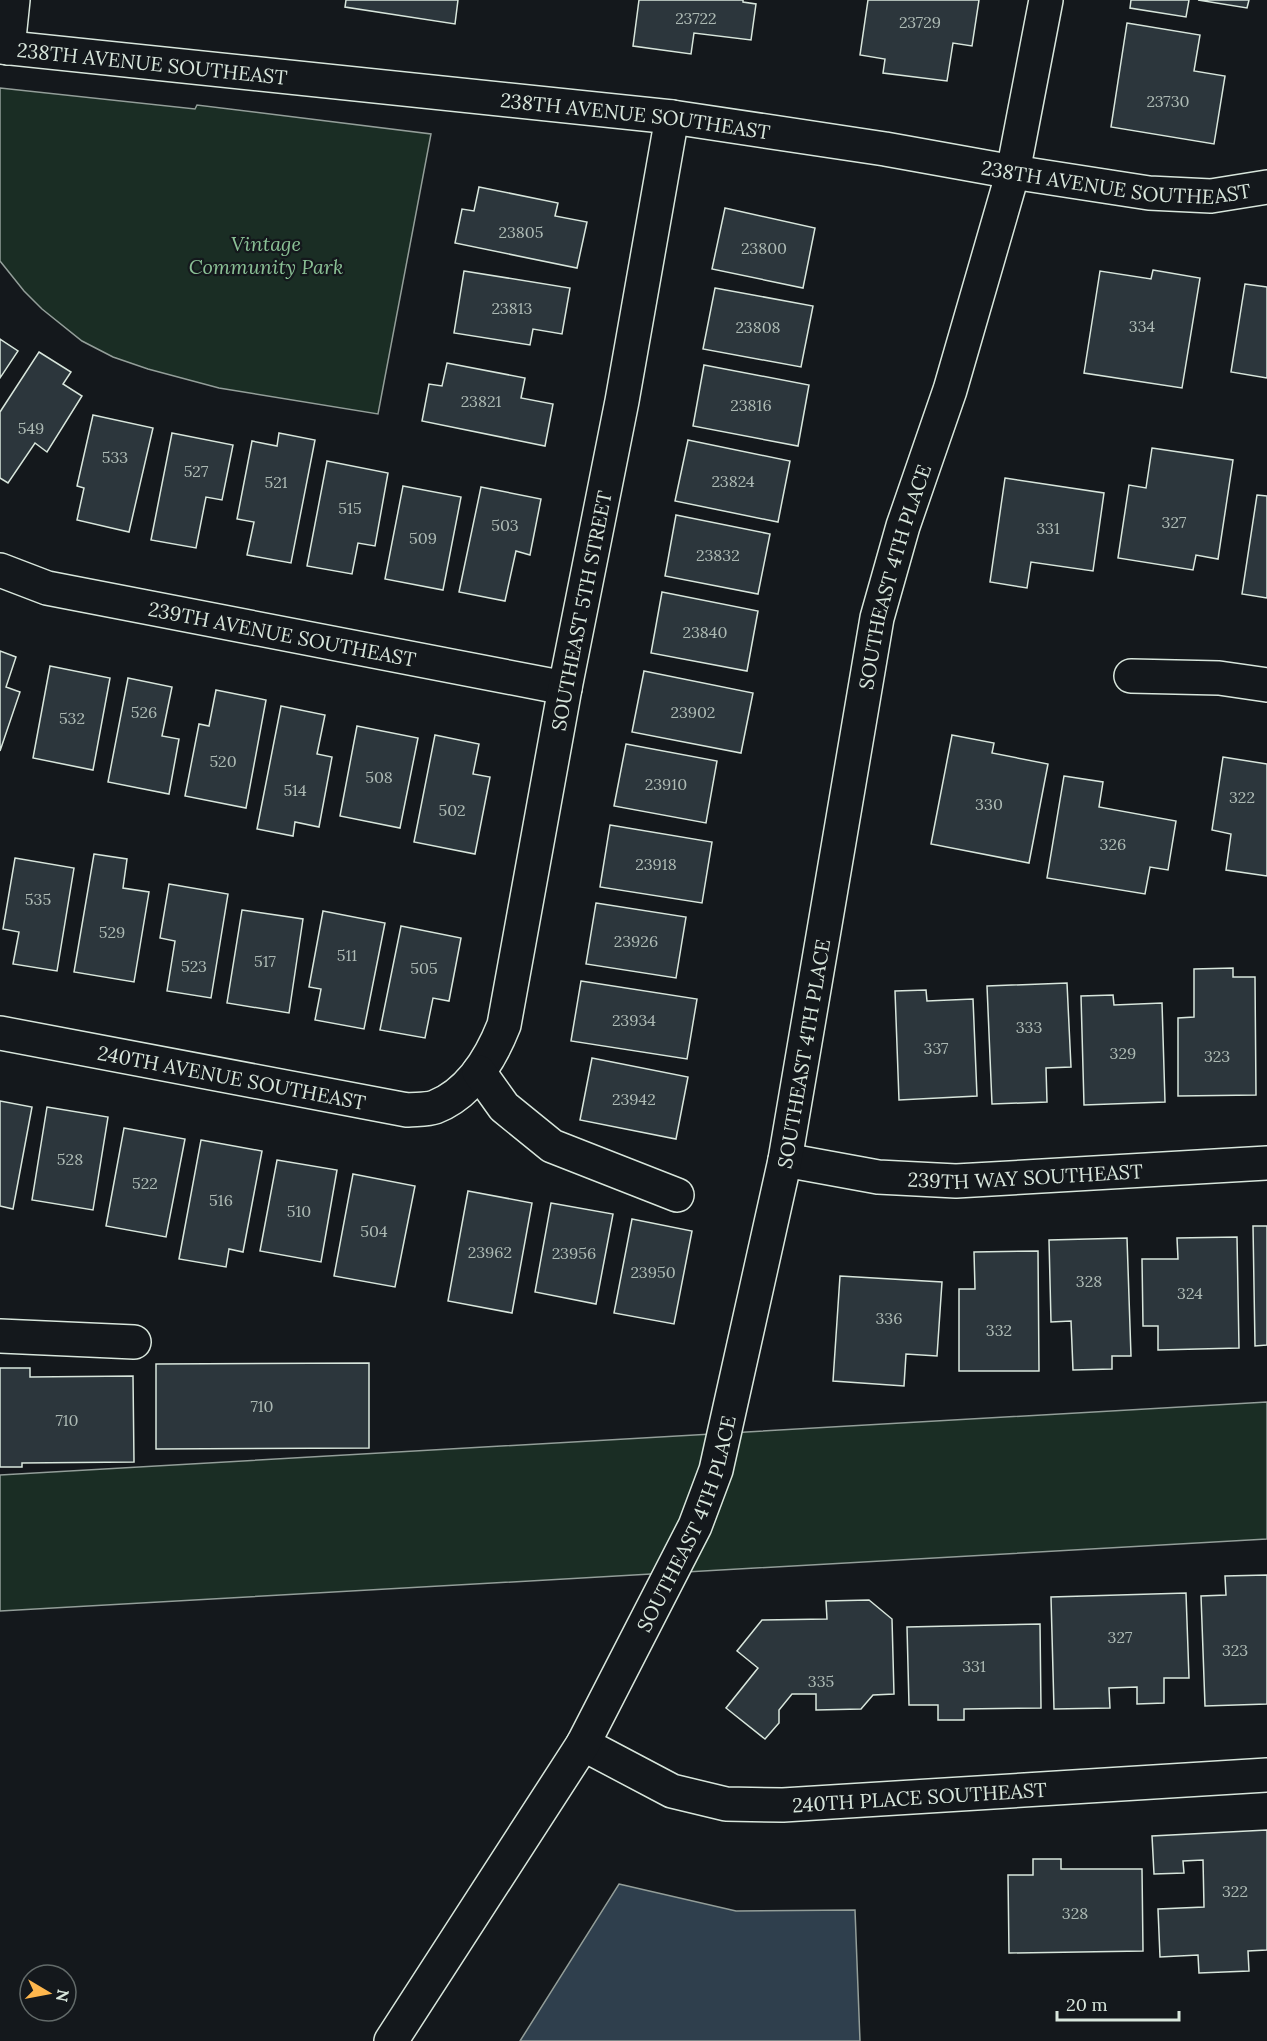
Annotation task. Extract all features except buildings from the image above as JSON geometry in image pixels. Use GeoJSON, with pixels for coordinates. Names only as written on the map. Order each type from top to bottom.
{"type":"FeatureCollection","features":[{"type":"Feature","properties":{"kind":"street"},"geometry":{"type":"LineString","coordinates":[[4,48],[14,0]]}},
{"type":"Feature","properties":{"kind":"street","name":"SOUTHEAST 4TH PLACE"},"geometry":{"type":"LineString","coordinates":[[392,2041],[582,1744],[695,1526],[716,1470],[785,1160],[877,618],[903,526],[950,390],[1013,172],[1046,0]]}},
{"type":"Feature","properties":{"kind":"street","name":"238TH AVENUE SOUTHEAST"},"geometry":{"type":"LineString","coordinates":[[4,48],[672,117],[885,149],[1149,193],[1211,196],[1267,187]]}},
{"type":"Feature","properties":{"kind":"street","name":"SOUTHEAST 5TH STREET"},"geometry":{"type":"LineString","coordinates":[[469,1082],[494,1050],[504,1025],[565,688],[622,401],[672,117]]}},
{"type":"Feature","properties":{"kind":"street","name":"239TH AVENUE SOUTHEAST"},"geometry":{"type":"LineString","coordinates":[[0,570],[47,588],[565,688]]}},
{"type":"Feature","properties":{"kind":"street"},"geometry":{"type":"LineString","coordinates":[[1131,676],[1219,678],[1267,685]]}},
{"type":"Feature","properties":{"kind":"street","name":"240TH AVENUE SOUTHEAST"},"geometry":{"type":"LineString","coordinates":[[0,1033],[407,1110],[434,1107],[469,1082]]}},
{"type":"Feature","properties":{"kind":"street"},"geometry":{"type":"LineString","coordinates":[[469,1082],[552,1146],[677,1195]]}},
{"type":"Feature","properties":{"kind":"street","name":"239TH WAY SOUTHEAST"},"geometry":{"type":"LineString","coordinates":[[785,1160],[878,1177],[956,1180],[1267,1163]]}},
{"type":"Feature","properties":{"kind":"street"},"geometry":{"type":"LineString","coordinates":[[0,1336],[134,1342]]}},
{"type":"Feature","properties":{"kind":"street","name":"240TH PLACE SOUTHEAST"},"geometry":{"type":"LineString","coordinates":[[582,1744],[672,1791],[726,1804],[783,1805],[1267,1774]]}},
{"type":"Feature","properties":{"kind":"green space","name":"Vintage Community Park"},"geometry":{"type":"Polygon","coordinates":[[[0,88],[195,109],[197,105],[431,134],[378,414],[219,388],[148,369],[113,357],[82,341],[42,309],[0,261],[0,88]]]}},
{"type":"Feature","properties":{"kind":"green space"},"geometry":{"type":"Polygon","coordinates":[[[1267,1402],[1267,1539],[0,1611],[0,1475],[1267,1402]]]}},
{"type":"Feature","properties":{"kind":"water"},"geometry":{"type":"Polygon","coordinates":[[[619,1884],[736,1911],[855,1910],[860,2041],[520,2041],[619,1884]]]}}]}
